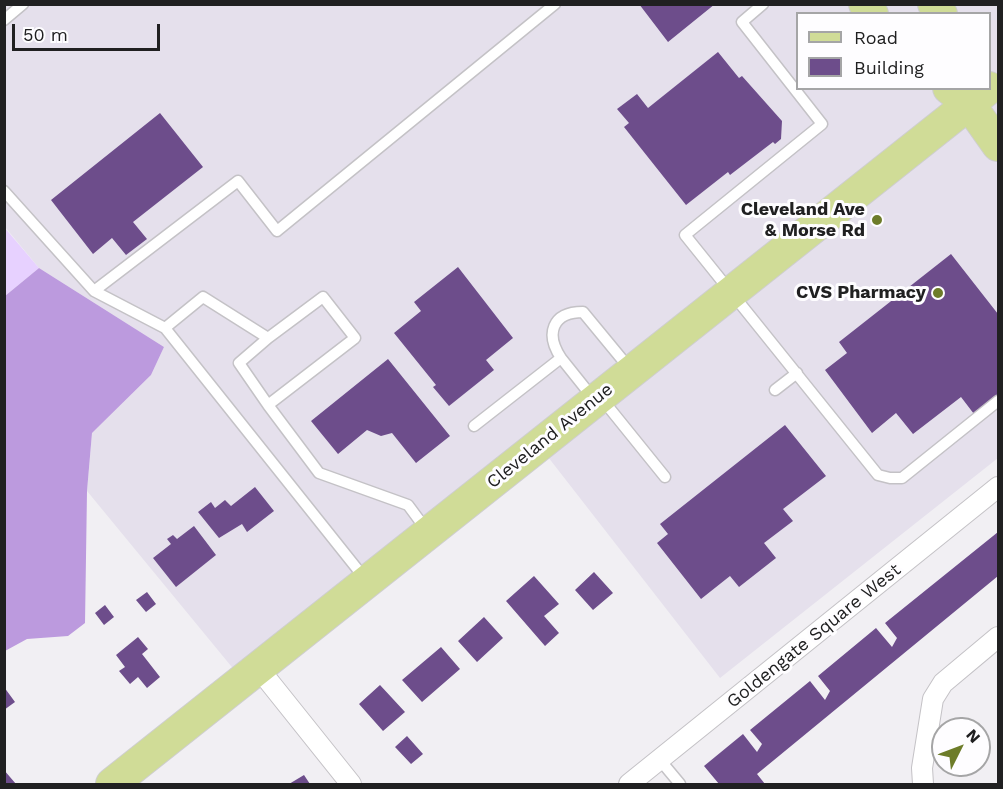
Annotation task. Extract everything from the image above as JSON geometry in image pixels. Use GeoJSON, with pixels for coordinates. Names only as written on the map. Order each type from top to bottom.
{"type":"FeatureCollection","features":[{"type":"Feature","properties":{"kind":"main road","name":"Cleveland Avenue"},"geometry":{"type":"LineString","coordinates":[[112,784],[733,291],[972,92]]}},
{"type":"Feature","properties":{"kind":"main road"},"geometry":{"type":"LineString","coordinates":[[972,92],[999,145]]}},
{"type":"Feature","properties":{"kind":"street","name":"Goldengate Square West"},"geometry":{"type":"LineString","coordinates":[[629,784],[999,487]]}},
{"type":"Feature","properties":{"kind":"street"},"geometry":{"type":"LineString","coordinates":[[923,784],[922,768],[933,699],[943,683],[999,637]]}},
{"type":"Feature","properties":{"kind":"street"},"geometry":{"type":"LineString","coordinates":[[259,669],[351,784]]}},
{"type":"Feature","properties":{"kind":"lane"},"geometry":{"type":"LineString","coordinates":[[4,20],[23,4]]}},
{"type":"Feature","properties":{"kind":"lane"},"geometry":{"type":"LineString","coordinates":[[94,291],[238,181],[277,231],[555,4]]}},
{"type":"Feature","properties":{"kind":"lane"},"geometry":{"type":"LineString","coordinates":[[763,4],[742,22],[822,124],[685,235],[733,291],[878,475],[890,478],[902,477],[999,401]]}},
{"type":"Feature","properties":{"kind":"lane"},"geometry":{"type":"LineString","coordinates":[[4,191],[94,291],[165,328],[368,582]]}},
{"type":"Feature","properties":{"kind":"lane"},"geometry":{"type":"LineString","coordinates":[[165,328],[203,297],[268,338]]}},
{"type":"Feature","properties":{"kind":"lane"},"geometry":{"type":"LineString","coordinates":[[267,405],[355,338],[323,297],[239,363],[267,405],[320,473],[408,505],[429,533]]}},
{"type":"Feature","properties":{"kind":"lane"},"geometry":{"type":"LineString","coordinates":[[632,371],[583,312],[574,312],[557,322],[551,331],[551,340],[561,358],[665,477]]}},
{"type":"Feature","properties":{"kind":"lane"},"geometry":{"type":"LineString","coordinates":[[474,426],[561,358]]}},
{"type":"Feature","properties":{"kind":"lane"},"geometry":{"type":"LineString","coordinates":[[775,390],[797,373]]}},
{"type":"Feature","properties":{"kind":"lane"},"geometry":{"type":"LineString","coordinates":[[660,760],[680,784]]}},
{"type":"Feature","properties":{"kind":"shaded area"},"geometry":{"type":"Polygon","coordinates":[[[4,5],[998,5],[998,458],[720,678],[541,448],[245,683],[87,491],[92,433],[151,375],[164,347],[39,268],[5,227],[4,5]]]}},
{"type":"Feature","properties":{"kind":"shaded area"},"geometry":{"type":"Polygon","coordinates":[[[4,227],[39,268],[5,296],[4,296],[4,227]]]}},
{"type":"Feature","properties":{"kind":"shaded area"},"geometry":{"type":"Polygon","coordinates":[[[39,268],[164,347],[151,375],[92,433],[87,491],[85,623],[68,636],[27,639],[5,651],[5,296],[39,268]]]}},
{"type":"Feature","properties":{"kind":"building"},"geometry":{"type":"Polygon","coordinates":[[[639,4],[715,4],[668,42],[639,4]]]}},
{"type":"Feature","properties":{"kind":"building"},"geometry":{"type":"Polygon","coordinates":[[[718,52],[739,78],[742,76],[782,121],[781,139],[775,144],[773,142],[730,175],[728,172],[686,205],[624,127],[629,123],[617,109],[637,94],[648,108],[718,52]]]}},
{"type":"Feature","properties":{"kind":"building"},"geometry":{"type":"Polygon","coordinates":[[[160,113],[203,167],[133,222],[147,239],[126,255],[112,238],[93,254],[51,200],[160,113]]]}},
{"type":"Feature","properties":{"kind":"building"},"geometry":{"type":"Polygon","coordinates":[[[951,254],[998,314],[998,394],[974,414],[961,397],[913,434],[896,413],[872,433],[825,370],[847,353],[839,342],[951,254]]]}},
{"type":"Feature","properties":{"kind":"building"},"geometry":{"type":"Polygon","coordinates":[[[458,267],[513,338],[486,360],[494,370],[449,406],[433,387],[436,385],[394,333],[421,311],[414,302],[458,267]]]}},
{"type":"Feature","properties":{"kind":"building"},"geometry":{"type":"Polygon","coordinates":[[[388,359],[450,436],[416,463],[392,433],[381,436],[367,430],[338,454],[311,421],[388,359]]]}},
{"type":"Feature","properties":{"kind":"building"},"geometry":{"type":"Polygon","coordinates":[[[785,425],[826,476],[783,509],[793,521],[764,543],[776,558],[739,587],[730,576],[701,599],[657,543],[668,534],[660,524],[785,425]]]}},
{"type":"Feature","properties":{"kind":"building"},"geometry":{"type":"Polygon","coordinates":[[[255,487],[274,511],[247,532],[242,524],[219,538],[198,512],[211,502],[215,508],[225,500],[231,506],[255,487]]]}},
{"type":"Feature","properties":{"kind":"building"},"geometry":{"type":"Polygon","coordinates":[[[194,526],[216,555],[176,587],[153,558],[171,544],[167,539],[173,535],[177,539],[194,526]]]}},
{"type":"Feature","properties":{"kind":"building"},"geometry":{"type":"Polygon","coordinates":[[[998,532],[998,576],[757,774],[765,784],[719,784],[704,766],[743,734],[757,752],[762,744],[750,730],[810,681],[825,700],[830,691],[818,676],[876,628],[892,647],[897,638],[885,623],[998,532]]]}},
{"type":"Feature","properties":{"kind":"building"},"geometry":{"type":"Polygon","coordinates":[[[594,572],[613,593],[593,610],[575,590],[594,572]]]}},
{"type":"Feature","properties":{"kind":"building"},"geometry":{"type":"Polygon","coordinates":[[[534,576],[559,604],[544,616],[559,633],[545,646],[506,601],[534,576]]]}},
{"type":"Feature","properties":{"kind":"building"},"geometry":{"type":"Polygon","coordinates":[[[147,592],[156,604],[146,612],[136,600],[147,592]]]}},
{"type":"Feature","properties":{"kind":"building"},"geometry":{"type":"Polygon","coordinates":[[[105,605],[114,617],[104,625],[95,613],[105,605]]]}},
{"type":"Feature","properties":{"kind":"building"},"geometry":{"type":"Polygon","coordinates":[[[484,617],[503,638],[477,662],[458,641],[484,617]]]}},
{"type":"Feature","properties":{"kind":"building"},"geometry":{"type":"Polygon","coordinates":[[[138,637],[148,649],[142,654],[160,677],[147,688],[138,677],[130,684],[119,671],[125,667],[116,655],[138,637]]]}},
{"type":"Feature","properties":{"kind":"building"},"geometry":{"type":"Polygon","coordinates":[[[441,647],[460,669],[422,702],[402,680],[441,647]]]}},
{"type":"Feature","properties":{"kind":"building"},"geometry":{"type":"Polygon","coordinates":[[[380,685],[405,712],[383,731],[359,704],[380,685]]]}},
{"type":"Feature","properties":{"kind":"building"},"geometry":{"type":"Polygon","coordinates":[[[4,687],[15,702],[4,710],[4,687]]]}},
{"type":"Feature","properties":{"kind":"building"},"geometry":{"type":"Polygon","coordinates":[[[407,736],[423,754],[411,764],[395,747],[407,736]]]}},
{"type":"Feature","properties":{"kind":"building"},"geometry":{"type":"Polygon","coordinates":[[[4,770],[16,784],[4,784],[4,770]]]}},
{"type":"Feature","properties":{"kind":"building"},"geometry":{"type":"Polygon","coordinates":[[[304,775],[310,784],[289,784],[304,775]]]}},
{"type":"Feature","properties":{"kind":"place","name":"Cleveland Ave & Morse Rd"},"geometry":{"type":"Point","coordinates":[877,220]}},
{"type":"Feature","properties":{"kind":"place","name":"CVS Pharmacy"},"geometry":{"type":"Point","coordinates":[938,293]}}]}
